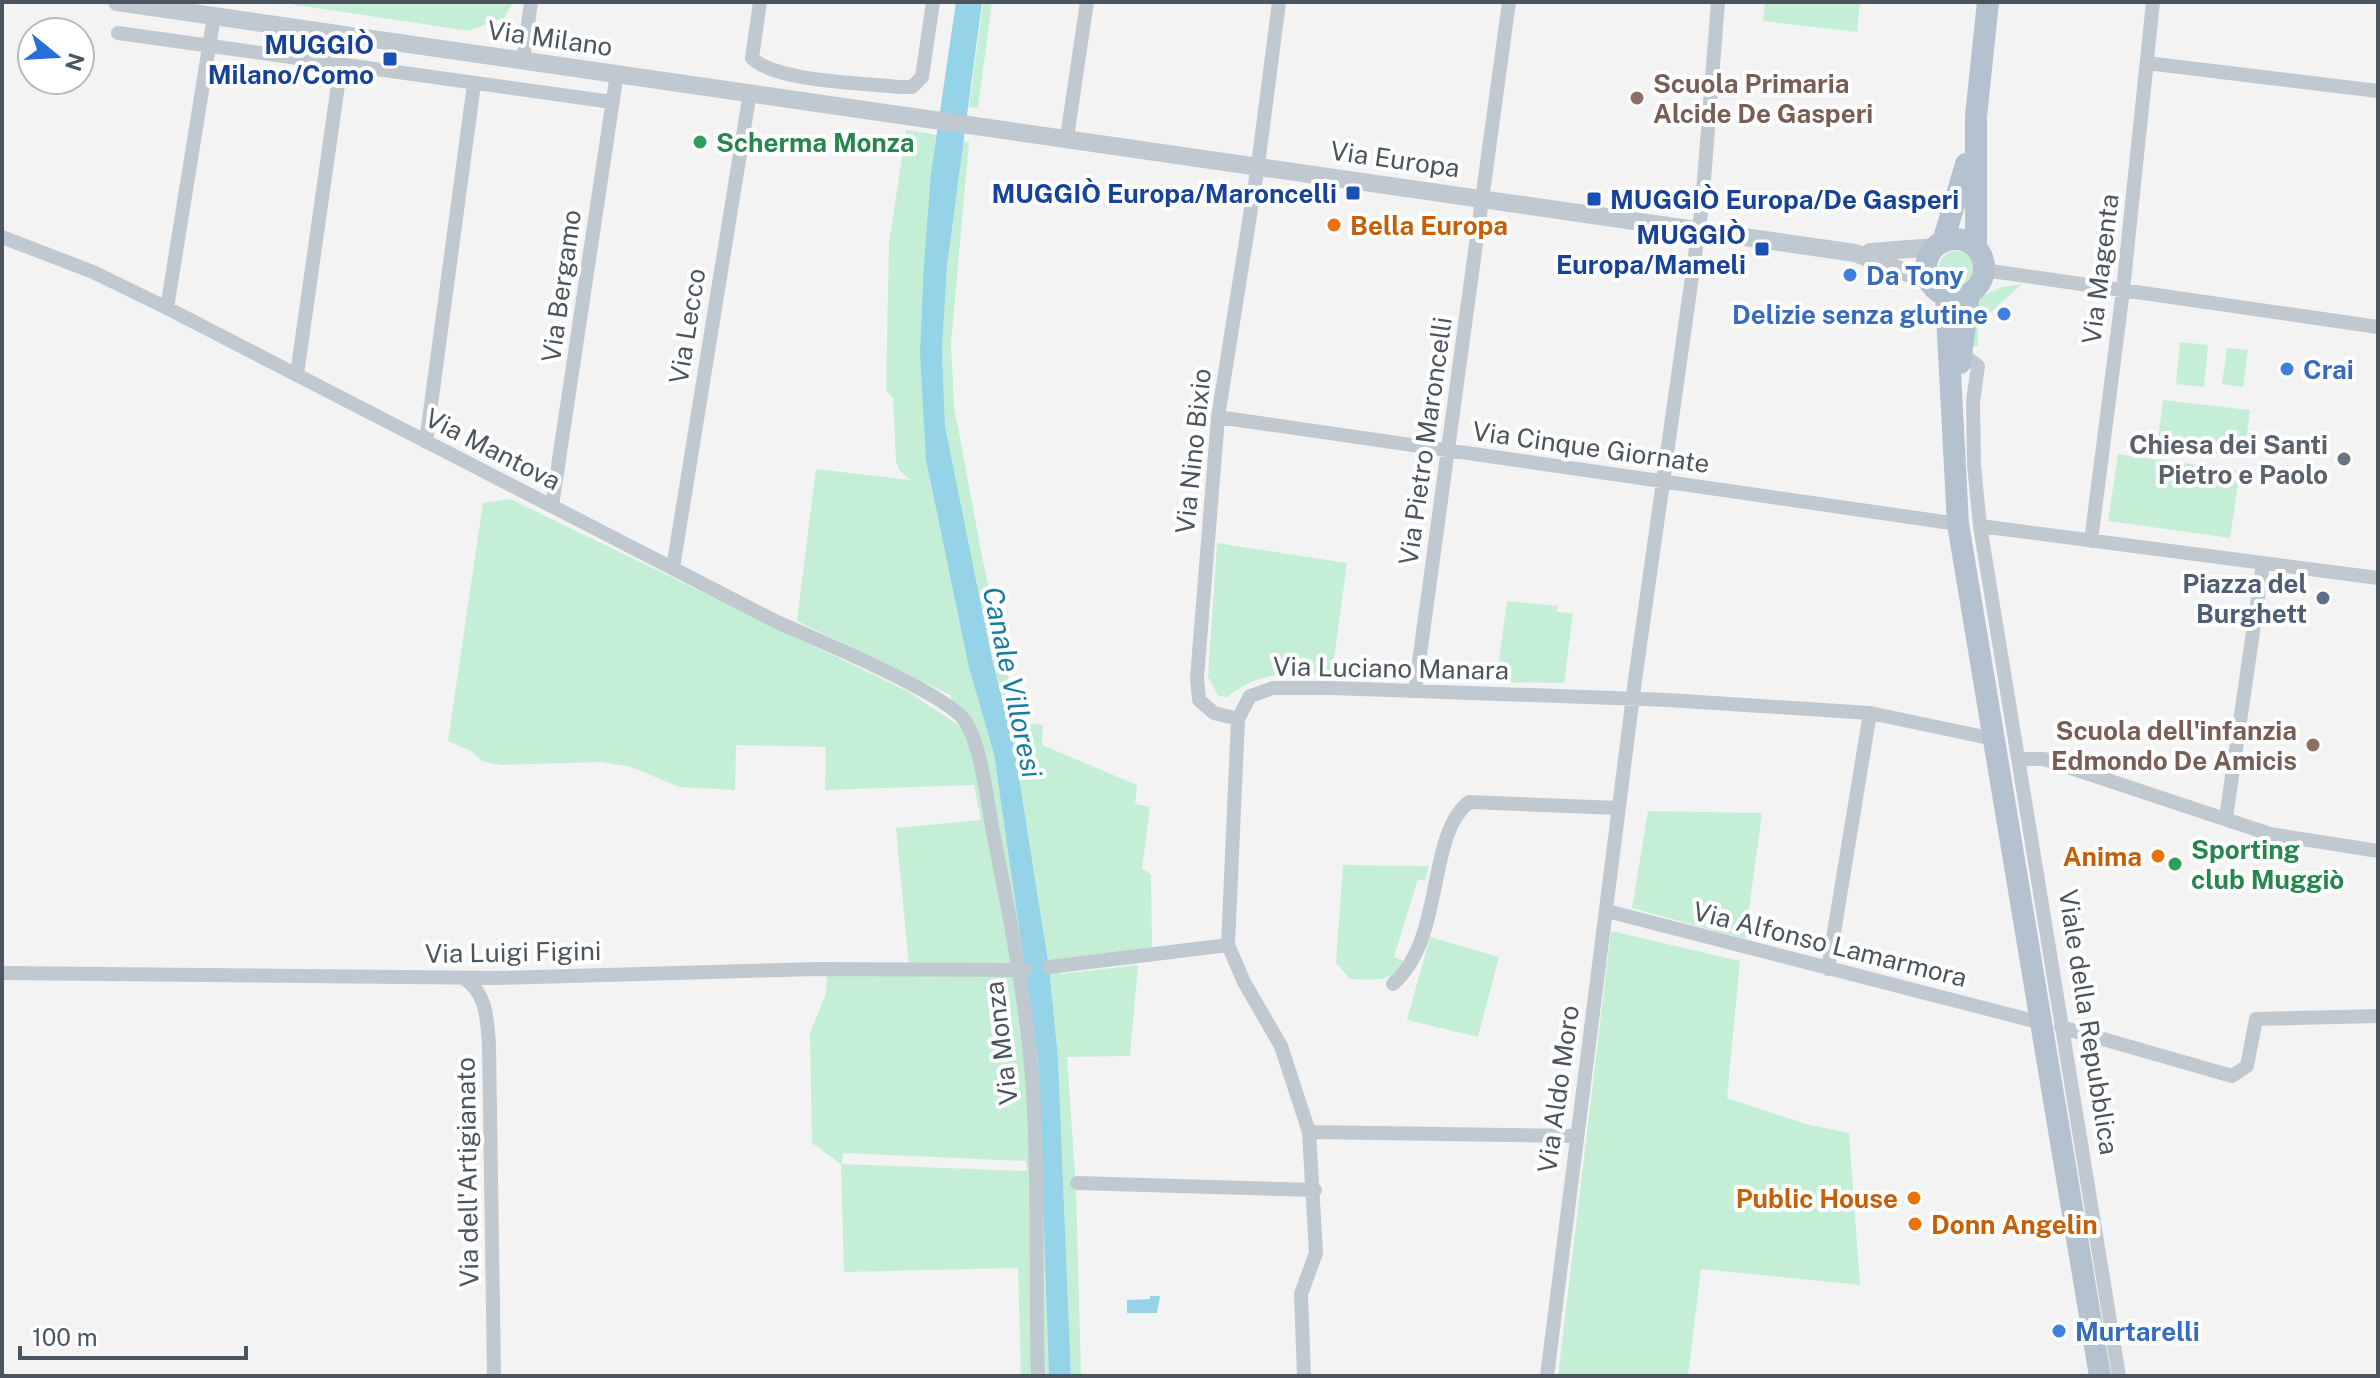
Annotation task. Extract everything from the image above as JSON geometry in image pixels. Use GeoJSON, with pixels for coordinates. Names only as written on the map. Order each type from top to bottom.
{"type":"FeatureCollection","features":[{"type":"Feature","properties":{"kind":"main road"},"geometry":{"type":"LineString","coordinates":[[1976,116],[1976,247],[1984,270],[1977,288],[1969,294],[1938,288],[1927,263],[1940,244],[1964,175],[1976,116],[1988,2]]}},
{"type":"Feature","properties":{"kind":"main road"},"geometry":{"type":"LineString","coordinates":[[1940,244],[1960,239],[1976,247]]}},
{"type":"Feature","properties":{"kind":"main road","name":"Viale della Repubblica"},"geometry":{"type":"LineString","coordinates":[[1938,288],[1954,456],[1969,525],[1994,739],[2052,1025],[2100,1376]]}},
{"type":"Feature","properties":{"kind":"main road","name":"Viale della Repubblica"},"geometry":{"type":"LineString","coordinates":[[1954,456],[1961,353],[1969,294]]}},
{"type":"Feature","properties":{"kind":"street","name":"Via Milano"},"geometry":{"type":"LineString","coordinates":[[117,2],[930,118]]}},
{"type":"Feature","properties":{"kind":"street"},"geometry":{"type":"LineString","coordinates":[[523,60],[531,2]]}},
{"type":"Feature","properties":{"kind":"street"},"geometry":{"type":"LineString","coordinates":[[760,2],[752,58],[758,64],[788,73],[912,87],[922,77],[933,2]]}},
{"type":"Feature","properties":{"kind":"street"},"geometry":{"type":"LineString","coordinates":[[1067,137],[1087,2]]}},
{"type":"Feature","properties":{"kind":"street","name":"Via Nino Bixio"},"geometry":{"type":"LineString","coordinates":[[1238,719],[1214,713],[1199,700],[1197,678],[1218,417],[1258,165],[1279,2]]}},
{"type":"Feature","properties":{"kind":"street","name":"Via Pietro Maroncelli"},"geometry":{"type":"LineString","coordinates":[[1415,691],[1509,2]]}},
{"type":"Feature","properties":{"kind":"street","name":"Via Aldo Moro"},"geometry":{"type":"LineString","coordinates":[[1547,1376],[1632,698],[1699,230],[1718,2]]}},
{"type":"Feature","properties":{"kind":"street","name":"Via Magenta"},"geometry":{"type":"LineString","coordinates":[[2091,541],[2123,290],[2153,2]]}},
{"type":"Feature","properties":{"kind":"street"},"geometry":{"type":"LineString","coordinates":[[167,308],[214,16]]}},
{"type":"Feature","properties":{"kind":"street"},"geometry":{"type":"LineString","coordinates":[[118,33],[612,102]]}},
{"type":"Feature","properties":{"kind":"street"},"geometry":{"type":"LineString","coordinates":[[2147,63],[2378,91]]}},
{"type":"Feature","properties":{"kind":"street"},"geometry":{"type":"LineString","coordinates":[[297,374],[341,64]]}},
{"type":"Feature","properties":{"kind":"street","name":"Via Bergamo"},"geometry":{"type":"LineString","coordinates":[[552,506],[617,73]]}},
{"type":"Feature","properties":{"kind":"street"},"geometry":{"type":"LineString","coordinates":[[426,442],[474,84]]}},
{"type":"Feature","properties":{"kind":"street","name":"Via Lecco"},"geometry":{"type":"LineString","coordinates":[[673,568],[750,92]]}},
{"type":"Feature","properties":{"kind":"street","name":"Via Europa"},"geometry":{"type":"LineString","coordinates":[[930,118],[1855,253],[1940,244]]}},
{"type":"Feature","properties":{"kind":"street","name":"Via Mantova"},"geometry":{"type":"LineString","coordinates":[[2,237],[93,272],[167,308],[673,568],[875,667],[957,713]]}},
{"type":"Feature","properties":{"kind":"street","name":"Via Europa"},"geometry":{"type":"LineString","coordinates":[[1855,253],[1938,288]]}},
{"type":"Feature","properties":{"kind":"street"},"geometry":{"type":"LineString","coordinates":[[1984,270],[2378,327]]}},
{"type":"Feature","properties":{"kind":"street","name":"Viale della Repubblica"},"geometry":{"type":"LineString","coordinates":[[1961,353],[1978,366],[1973,402],[1974,465],[1969,525],[2019,759],[2052,1025],[2119,1376]]}},
{"type":"Feature","properties":{"kind":"street","name":"Via Cinque Giornate"},"geometry":{"type":"LineString","coordinates":[[1218,417],[1969,525],[2378,578]]}},
{"type":"Feature","properties":{"kind":"street"},"geometry":{"type":"LineString","coordinates":[[2226,818],[2263,563]]}},
{"type":"Feature","properties":{"kind":"street","name":"Via Luciano Manara"},"geometry":{"type":"LineString","coordinates":[[1238,719],[1242,706],[1260,690],[1415,691],[1632,698],[1870,713],[1994,739]]}},
{"type":"Feature","properties":{"kind":"street","name":"Via Monza"},"geometry":{"type":"LineString","coordinates":[[957,713],[971,736],[983,779],[1021,970],[1033,1094],[1039,1238],[1038,1376]]}},
{"type":"Feature","properties":{"kind":"street"},"geometry":{"type":"LineString","coordinates":[[1828,969],[1870,713]]}},
{"type":"Feature","properties":{"kind":"street"},"geometry":{"type":"LineString","coordinates":[[1238,719],[1228,945],[1244,982],[1281,1046],[1309,1132],[1315,1190],[1316,1253],[1301,1294],[1304,1376]]}},
{"type":"Feature","properties":{"kind":"street"},"geometry":{"type":"LineString","coordinates":[[2019,759],[2044,759],[2270,834],[2378,851]]}},
{"type":"Feature","properties":{"kind":"street"},"geometry":{"type":"LineString","coordinates":[[1393,984],[1415,959],[1452,821],[1469,802],[1618,808]]}},
{"type":"Feature","properties":{"kind":"street","name":"Via Alfonso Lamarmora"},"geometry":{"type":"LineString","coordinates":[[1607,911],[2052,1025],[2232,1076],[2247,1066],[2256,1019],[2378,1016]]}},
{"type":"Feature","properties":{"kind":"street"},"geometry":{"type":"LineString","coordinates":[[1049,967],[1228,945]]}},
{"type":"Feature","properties":{"kind":"street","name":"Via Luigi Figini"},"geometry":{"type":"LineString","coordinates":[[2,973],[462,978],[883,968],[1021,970]]}},
{"type":"Feature","properties":{"kind":"street","name":"Via dell'Artigianato"},"geometry":{"type":"LineString","coordinates":[[462,978],[475,985],[481,995],[489,1045],[494,1376]]}},
{"type":"Feature","properties":{"kind":"street"},"geometry":{"type":"LineString","coordinates":[[1309,1132],[1575,1136]]}},
{"type":"Feature","properties":{"kind":"street"},"geometry":{"type":"LineString","coordinates":[[1077,1183],[1315,1190]]}},
{"type":"Feature","properties":{"kind":"green space"},"geometry":{"type":"Polygon","coordinates":[[[277,2],[513,2],[504,18],[469,31],[277,2]]]}},
{"type":"Feature","properties":{"kind":"green space"},"geometry":{"type":"Polygon","coordinates":[[[983,2],[992,2],[978,108],[969,107],[983,2]]]}},
{"type":"Feature","properties":{"kind":"green space"},"geometry":{"type":"Polygon","coordinates":[[[1765,2],[1860,2],[1857,32],[1763,21],[1765,2]]]}},
{"type":"Feature","properties":{"kind":"green space"},"geometry":{"type":"Polygon","coordinates":[[[906,130],[936,135],[928,210],[926,460],[969,668],[994,754],[1038,1061],[1049,1376],[1021,1376],[1018,1268],[844,1272],[841,1164],[812,1143],[810,1033],[826,994],[827,972],[909,966],[896,828],[981,820],[974,785],[825,790],[826,747],[736,745],[735,790],[679,787],[631,767],[601,762],[501,765],[482,761],[471,751],[448,741],[483,503],[510,499],[907,691],[960,726],[950,695],[797,621],[816,469],[910,480],[899,470],[896,461],[893,398],[886,390],[889,244],[906,130]],[[843,1153],[842,1164],[1027,1171],[1026,1161],[843,1153]]]}},
{"type":"Feature","properties":{"kind":"green space"},"geometry":{"type":"Polygon","coordinates":[[[962,141],[969,142],[951,343],[954,406],[1018,722],[1043,725],[1042,745],[1137,785],[1135,804],[1150,807],[1142,869],[1151,874],[1152,948],[1057,959],[1061,974],[1138,965],[1130,1056],[1067,1057],[1076,1188],[1081,1376],[1071,1376],[1058,1058],[1049,967],[1014,746],[992,659],[945,426],[942,350],[947,266],[962,141]]]}},
{"type":"Feature","properties":{"kind":"green space"},"geometry":{"type":"Polygon","coordinates":[[[1956,251],[1968,256],[1973,268],[1968,280],[1956,285],[1944,280],[1939,268],[1944,256],[1956,251]]]}},
{"type":"Feature","properties":{"kind":"green space"},"geometry":{"type":"Polygon","coordinates":[[[2022,284],[1978,324],[1978,346],[1968,347],[1974,300],[2002,287],[2022,284]]]}},
{"type":"Feature","properties":{"kind":"green space"},"geometry":{"type":"Polygon","coordinates":[[[2180,342],[2208,345],[2204,387],[2176,384],[2180,342]]]}},
{"type":"Feature","properties":{"kind":"green space"},"geometry":{"type":"Polygon","coordinates":[[[2227,348],[2248,350],[2243,387],[2222,384],[2227,348]]]}},
{"type":"Feature","properties":{"kind":"green space"},"geometry":{"type":"Polygon","coordinates":[[[2163,400],[2250,410],[2244,457],[2157,447],[2163,400]]]}},
{"type":"Feature","properties":{"kind":"green space"},"geometry":{"type":"Polygon","coordinates":[[[2118,454],[2240,471],[2230,538],[2108,521],[2118,454]]]}},
{"type":"Feature","properties":{"kind":"green space"},"geometry":{"type":"Polygon","coordinates":[[[1217,543],[1347,563],[1332,673],[1276,675],[1252,682],[1227,697],[1218,696],[1208,677],[1217,543]]]}},
{"type":"Feature","properties":{"kind":"green space"},"geometry":{"type":"Polygon","coordinates":[[[1507,601],[1558,606],[1557,612],[1573,613],[1564,683],[1496,682],[1507,601]]]}},
{"type":"Feature","properties":{"kind":"green space"},"geometry":{"type":"Polygon","coordinates":[[[1648,811],[1762,813],[1745,939],[1632,908],[1648,811]]]}},
{"type":"Feature","properties":{"kind":"green space"},"geometry":{"type":"Polygon","coordinates":[[[1343,865],[1429,866],[1425,881],[1418,879],[1394,957],[1404,961],[1388,977],[1350,979],[1336,963],[1343,865]]]}},
{"type":"Feature","properties":{"kind":"green space"},"geometry":{"type":"Polygon","coordinates":[[[1611,931],[1740,961],[1727,1098],[1806,1124],[1849,1133],[1860,1285],[1701,1269],[1688,1376],[1558,1376],[1611,931]]]}},
{"type":"Feature","properties":{"kind":"green space"},"geometry":{"type":"Polygon","coordinates":[[[1430,937],[1499,957],[1478,1037],[1407,1020],[1430,937]]]}},
{"type":"Feature","properties":{"kind":"water"},"geometry":{"type":"Polygon","coordinates":[[[956,2],[982,2],[947,266],[942,350],[945,426],[992,659],[1014,746],[1049,967],[1058,1058],[1071,1376],[1049,1376],[1038,1061],[994,754],[969,668],[926,460],[920,352],[924,264],[931,173],[956,2]]]}},
{"type":"Feature","properties":{"kind":"water"},"geometry":{"type":"Polygon","coordinates":[[[1150,1296],[1160,1296],[1157,1313],[1127,1313],[1127,1300],[1150,1299],[1150,1296]]]}},
{"type":"Feature","properties":{"kind":"place","name":"MUGGIÒ Milano/Como"},"geometry":{"type":"Point","coordinates":[390,59]}},
{"type":"Feature","properties":{"kind":"place","name":"Scuola Primaria Alcide De Gasperi"},"geometry":{"type":"Point","coordinates":[1637,98]}},
{"type":"Feature","properties":{"kind":"place","name":"Scherma Monza"},"geometry":{"type":"Point","coordinates":[700,142]}},
{"type":"Feature","properties":{"kind":"place","name":"MUGGIÒ Europa/Maroncelli"},"geometry":{"type":"Point","coordinates":[1353,193]}},
{"type":"Feature","properties":{"kind":"place","name":"MUGGIÒ Europa/De Gasperi"},"geometry":{"type":"Point","coordinates":[1594,199]}},
{"type":"Feature","properties":{"kind":"place","name":"Bella Europa"},"geometry":{"type":"Point","coordinates":[1334,225]}},
{"type":"Feature","properties":{"kind":"place","name":"MUGGIÒ Europa/Mameli"},"geometry":{"type":"Point","coordinates":[1762,249]}},
{"type":"Feature","properties":{"kind":"place","name":"Da Tony"},"geometry":{"type":"Point","coordinates":[1850,275]}},
{"type":"Feature","properties":{"kind":"place","name":"Delizie senza glutine"},"geometry":{"type":"Point","coordinates":[2004,314]}},
{"type":"Feature","properties":{"kind":"place","name":"Crai"},"geometry":{"type":"Point","coordinates":[2287,369]}},
{"type":"Feature","properties":{"kind":"place","name":"Chiesa dei Santi Pietro e Paolo"},"geometry":{"type":"Point","coordinates":[2344,459]}},
{"type":"Feature","properties":{"kind":"place","name":"Piazza del Burghett"},"geometry":{"type":"Point","coordinates":[2323,598]}},
{"type":"Feature","properties":{"kind":"place","name":"Scuola dell'infanzia Edmondo De Amicis"},"geometry":{"type":"Point","coordinates":[2313,745]}},
{"type":"Feature","properties":{"kind":"place","name":"Anima"},"geometry":{"type":"Point","coordinates":[2158,856]}},
{"type":"Feature","properties":{"kind":"place","name":"Sporting club Muggiò"},"geometry":{"type":"Point","coordinates":[2175,864]}},
{"type":"Feature","properties":{"kind":"place","name":"Public House"},"geometry":{"type":"Point","coordinates":[1914,1198]}},
{"type":"Feature","properties":{"kind":"place","name":"Donn Angelin"},"geometry":{"type":"Point","coordinates":[1915,1224]}},
{"type":"Feature","properties":{"kind":"place","name":"Murtarelli"},"geometry":{"type":"Point","coordinates":[2059,1331]}},
{"type":"Feature","properties":{"kind":"water label","name":"Canale Villoresi"},"geometry":{"type":"Point","coordinates":[1013,682]}}]}
